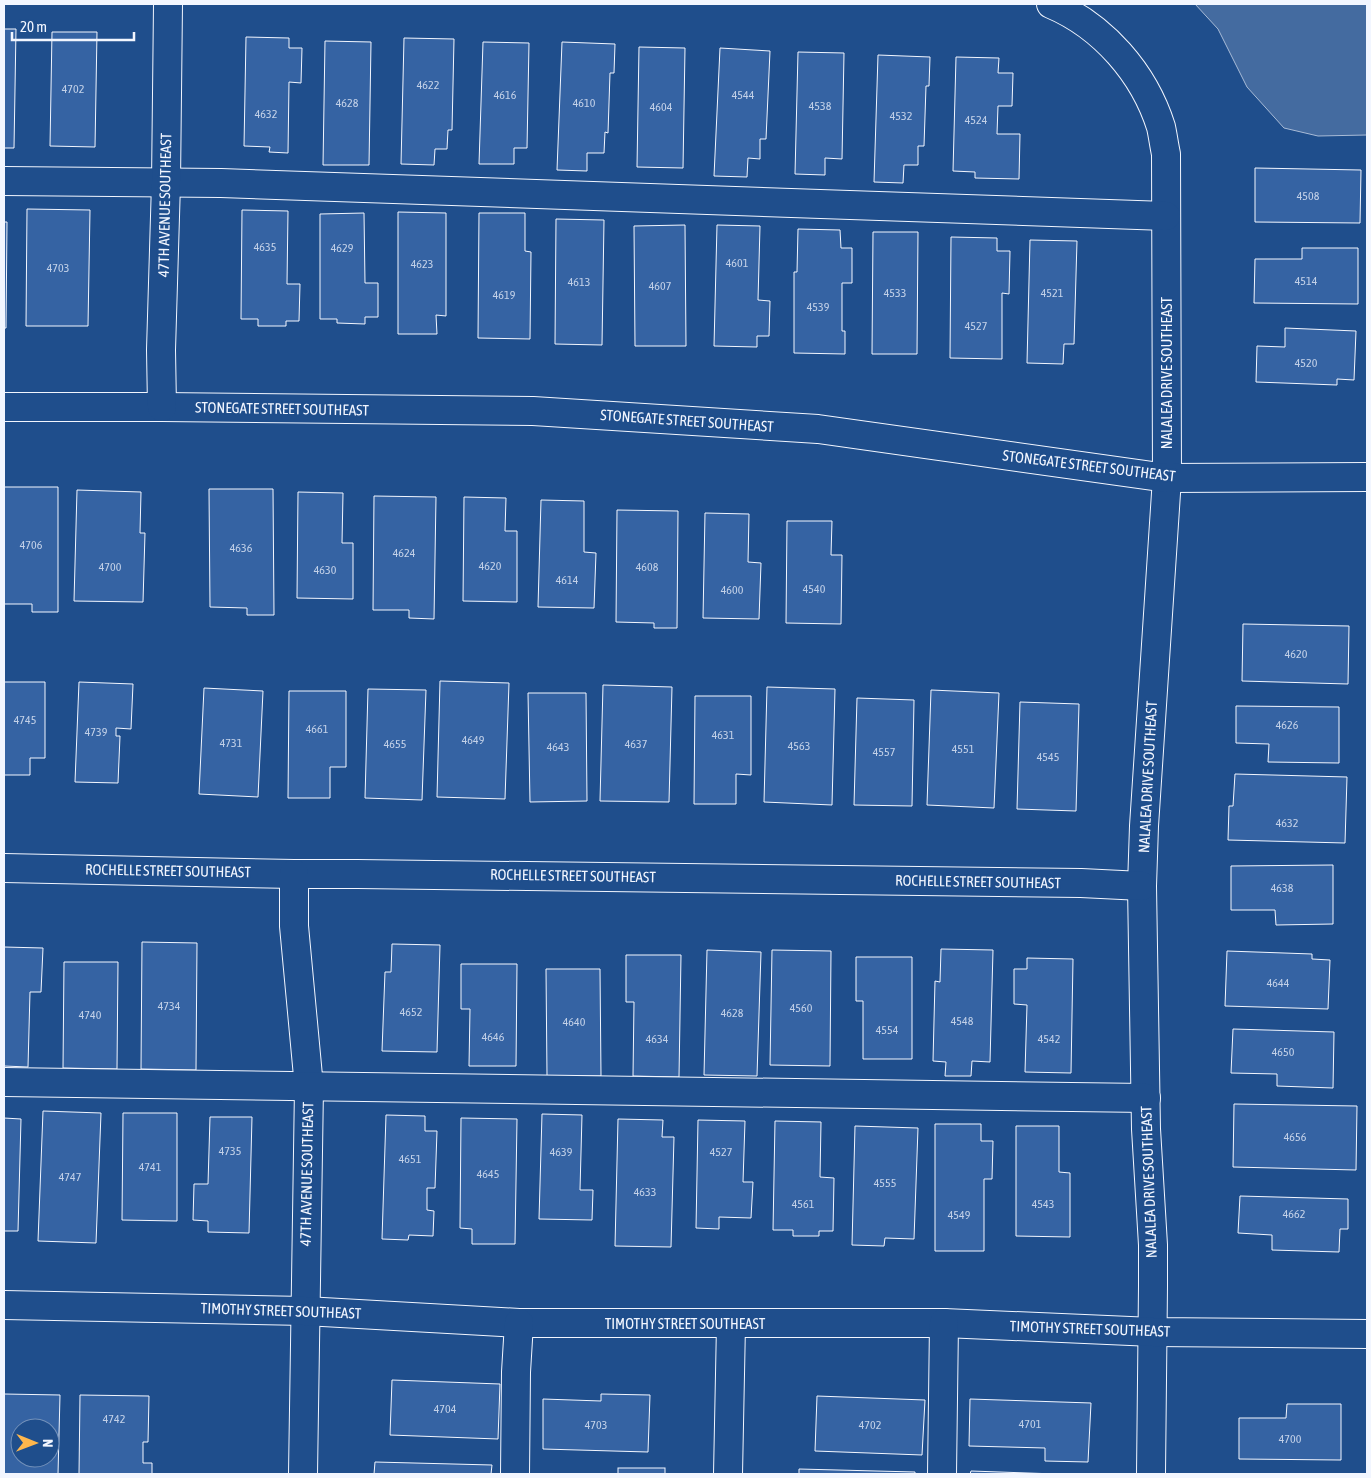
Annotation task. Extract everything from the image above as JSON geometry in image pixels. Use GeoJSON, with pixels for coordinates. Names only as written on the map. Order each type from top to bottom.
{"type":"FeatureCollection","features":[{"type":"Feature","properties":{"kind":"street","name":"47TH AVENUE SOUTHEAST"},"geometry":{"type":"LineString","coordinates":[[162,407],[161,350],[166,183],[168,4]]}},
{"type":"Feature","properties":{"kind":"street","name":"NALALEA DRIVE SOUTHEAST"},"geometry":{"type":"LineString","coordinates":[[1051,4],[1066,10],[1092,27],[1116,49],[1142,85],[1153,107],[1161,128],[1166,154],[1167,478],[1144,826],[1142,886],[1146,1129],[1152,1245],[1151,1474]]}},
{"type":"Feature","properties":{"kind":"street"},"geometry":{"type":"LineString","coordinates":[[4,181],[241,184],[1166,216]]}},
{"type":"Feature","properties":{"kind":"street","name":"STONEGATE STREET SOUTHEAST"},"geometry":{"type":"LineString","coordinates":[[4,407],[533,411],[818,429],[1167,478],[1367,477]]}},
{"type":"Feature","properties":{"kind":"street","name":"ROCHELLE STREET SOUTHEAST"},"geometry":{"type":"LineString","coordinates":[[4,868],[1142,886]]}},
{"type":"Feature","properties":{"kind":"street","name":"47TH AVENUE SOUTHEAST"},"geometry":{"type":"LineString","coordinates":[[294,874],[294,926],[309,1087],[303,1474]]}},
{"type":"Feature","properties":{"kind":"street"},"geometry":{"type":"LineString","coordinates":[[4,1082],[1146,1098]]}},
{"type":"Feature","properties":{"kind":"street","name":"TIMOTHY STREET SOUTHEAST"},"geometry":{"type":"LineString","coordinates":[[4,1305],[305,1311],[519,1323],[944,1323],[1153,1332],[1367,1334]]}},
{"type":"Feature","properties":{"kind":"street"},"geometry":{"type":"LineString","coordinates":[[515,1474],[516,1372],[519,1323]]}},
{"type":"Feature","properties":{"kind":"street"},"geometry":{"type":"LineString","coordinates":[[942,1474],[944,1323]]}},
{"type":"Feature","properties":{"kind":"street"},"geometry":{"type":"LineString","coordinates":[[728,1474],[731,1324]]}},
{"type":"Feature","properties":{"kind":"water"},"geometry":{"type":"Polygon","coordinates":[[[1195,4],[1367,4],[1367,135],[1318,136],[1284,128],[1247,87],[1218,29],[1195,4]]]}},
{"type":"Feature","properties":{"kind":"building"},"geometry":{"type":"Polygon","coordinates":[[[4,29],[16,29],[14,148],[4,148],[4,29]]]}},
{"type":"Feature","properties":{"kind":"building"},"geometry":{"type":"Polygon","coordinates":[[[52,32],[97,32],[95,147],[50,146],[52,32]]]}},
{"type":"Feature","properties":{"kind":"building"},"geometry":{"type":"Polygon","coordinates":[[[246,37],[289,38],[289,48],[302,48],[301,83],[289,82],[288,153],[269,152],[270,147],[244,146],[246,37]]]}},
{"type":"Feature","properties":{"kind":"building"},"geometry":{"type":"Polygon","coordinates":[[[404,38],[454,39],[452,130],[448,130],[447,149],[435,149],[434,165],[401,164],[404,38]]]}},
{"type":"Feature","properties":{"kind":"building"},"geometry":{"type":"Polygon","coordinates":[[[325,41],[371,42],[369,165],[323,165],[325,41]]]}},
{"type":"Feature","properties":{"kind":"building"},"geometry":{"type":"Polygon","coordinates":[[[483,42],[529,43],[527,148],[514,148],[514,164],[479,164],[483,42]]]}},
{"type":"Feature","properties":{"kind":"building"},"geometry":{"type":"Polygon","coordinates":[[[562,42],[615,44],[614,73],[610,73],[608,133],[605,132],[604,153],[587,153],[587,171],[557,170],[562,42]]]}},
{"type":"Feature","properties":{"kind":"building"},"geometry":{"type":"Polygon","coordinates":[[[639,47],[685,48],[683,168],[637,167],[639,47]]]}},
{"type":"Feature","properties":{"kind":"building"},"geometry":{"type":"Polygon","coordinates":[[[720,48],[770,51],[766,139],[760,139],[760,159],[748,158],[747,177],[714,176],[720,48]]]}},
{"type":"Feature","properties":{"kind":"building"},"geometry":{"type":"Polygon","coordinates":[[[798,52],[844,53],[842,159],[825,158],[825,175],[795,174],[798,52]]]}},
{"type":"Feature","properties":{"kind":"building"},"geometry":{"type":"Polygon","coordinates":[[[878,55],[930,57],[929,86],[926,86],[924,146],[918,146],[918,165],[904,165],[903,183],[874,182],[878,55]]]}},
{"type":"Feature","properties":{"kind":"building"},"geometry":{"type":"Polygon","coordinates":[[[956,57],[999,58],[998,73],[1013,73],[1012,106],[998,106],[997,134],[1020,134],[1019,179],[975,178],[975,172],[953,171],[956,57]]]}},
{"type":"Feature","properties":{"kind":"building"},"geometry":{"type":"Polygon","coordinates":[[[1255,168],[1361,170],[1360,223],[1255,222],[1255,168]]]}},
{"type":"Feature","properties":{"kind":"building"},"geometry":{"type":"Polygon","coordinates":[[[27,209],[90,210],[88,326],[26,326],[27,209]]]}},
{"type":"Feature","properties":{"kind":"building"},"geometry":{"type":"Polygon","coordinates":[[[242,210],[288,211],[287,284],[300,284],[299,321],[286,321],[286,326],[258,326],[258,319],[241,319],[242,210]]]}},
{"type":"Feature","properties":{"kind":"building"},"geometry":{"type":"Polygon","coordinates":[[[398,212],[446,213],[446,316],[436,315],[437,334],[398,334],[398,212]]]}},
{"type":"Feature","properties":{"kind":"building"},"geometry":{"type":"Polygon","coordinates":[[[364,213],[365,283],[378,283],[378,317],[365,317],[365,324],[337,323],[337,319],[320,319],[320,214],[364,213]]]}},
{"type":"Feature","properties":{"kind":"building"},"geometry":{"type":"Polygon","coordinates":[[[479,213],[525,213],[525,251],[531,252],[530,339],[478,338],[479,213]]]}},
{"type":"Feature","properties":{"kind":"building"},"geometry":{"type":"Polygon","coordinates":[[[556,219],[604,220],[602,345],[555,344],[556,219]]]}},
{"type":"Feature","properties":{"kind":"building"},"geometry":{"type":"Polygon","coordinates":[[[4,222],[7,222],[6,328],[4,328],[4,222]]]}},
{"type":"Feature","properties":{"kind":"building"},"geometry":{"type":"Polygon","coordinates":[[[685,225],[686,346],[635,346],[634,226],[685,225]]]}},
{"type":"Feature","properties":{"kind":"building"},"geometry":{"type":"Polygon","coordinates":[[[717,225],[760,226],[758,300],[770,301],[769,336],[757,336],[757,347],[714,346],[717,225]]]}},
{"type":"Feature","properties":{"kind":"building"},"geometry":{"type":"Polygon","coordinates":[[[798,229],[840,230],[841,248],[852,248],[852,283],[842,283],[842,331],[845,331],[845,354],[794,353],[794,272],[797,272],[798,229]]]}},
{"type":"Feature","properties":{"kind":"building"},"geometry":{"type":"Polygon","coordinates":[[[873,232],[918,232],[917,354],[872,354],[873,232]]]}},
{"type":"Feature","properties":{"kind":"building"},"geometry":{"type":"Polygon","coordinates":[[[951,237],[997,238],[997,251],[1010,251],[1009,294],[1002,293],[1002,359],[950,358],[951,237]]]}},
{"type":"Feature","properties":{"kind":"building"},"geometry":{"type":"Polygon","coordinates":[[[1030,240],[1077,241],[1074,344],[1064,344],[1063,364],[1027,363],[1030,240]]]}},
{"type":"Feature","properties":{"kind":"building"},"geometry":{"type":"Polygon","coordinates":[[[1302,248],[1358,248],[1358,304],[1254,303],[1255,259],[1302,259],[1302,248]]]}},
{"type":"Feature","properties":{"kind":"building"},"geometry":{"type":"Polygon","coordinates":[[[1285,328],[1356,331],[1354,380],[1337,379],[1337,385],[1256,382],[1257,346],[1285,347],[1285,328]]]}},
{"type":"Feature","properties":{"kind":"building"},"geometry":{"type":"Polygon","coordinates":[[[4,487],[58,487],[58,612],[32,612],[32,604],[4,604],[4,487]]]}},
{"type":"Feature","properties":{"kind":"building"},"geometry":{"type":"Polygon","coordinates":[[[209,489],[273,489],[274,615],[247,615],[247,608],[210,607],[209,489]]]}},
{"type":"Feature","properties":{"kind":"building"},"geometry":{"type":"Polygon","coordinates":[[[77,490],[141,492],[140,533],[145,533],[143,602],[74,601],[77,490]]]}},
{"type":"Feature","properties":{"kind":"building"},"geometry":{"type":"Polygon","coordinates":[[[298,492],[343,493],[342,543],[353,543],[353,599],[297,598],[298,492]]]}},
{"type":"Feature","properties":{"kind":"building"},"geometry":{"type":"Polygon","coordinates":[[[374,496],[436,497],[434,619],[409,618],[409,610],[373,610],[374,496]]]}},
{"type":"Feature","properties":{"kind":"building"},"geometry":{"type":"Polygon","coordinates":[[[464,497],[506,498],[505,531],[517,531],[517,602],[463,601],[464,497]]]}},
{"type":"Feature","properties":{"kind":"building"},"geometry":{"type":"Polygon","coordinates":[[[541,500],[584,501],[584,552],[596,553],[594,608],[538,607],[541,500]]]}},
{"type":"Feature","properties":{"kind":"building"},"geometry":{"type":"Polygon","coordinates":[[[617,510],[678,511],[677,628],[654,628],[654,623],[616,622],[617,510]]]}},
{"type":"Feature","properties":{"kind":"building"},"geometry":{"type":"Polygon","coordinates":[[[705,513],[749,514],[748,562],[761,563],[759,619],[703,618],[705,513]]]}},
{"type":"Feature","properties":{"kind":"building"},"geometry":{"type":"Polygon","coordinates":[[[787,521],[832,521],[831,555],[842,555],[841,624],[786,623],[787,521]]]}},
{"type":"Feature","properties":{"kind":"building"},"geometry":{"type":"Polygon","coordinates":[[[1243,624],[1349,626],[1348,684],[1242,681],[1243,624]]]}},
{"type":"Feature","properties":{"kind":"building"},"geometry":{"type":"Polygon","coordinates":[[[440,681],[509,683],[505,799],[437,797],[440,681]]]}},
{"type":"Feature","properties":{"kind":"building"},"geometry":{"type":"Polygon","coordinates":[[[4,682],[45,682],[45,758],[30,758],[30,775],[4,775],[4,682]]]}},
{"type":"Feature","properties":{"kind":"building"},"geometry":{"type":"Polygon","coordinates":[[[79,682],[133,684],[131,729],[116,728],[116,736],[120,736],[118,783],[75,782],[79,682]]]}},
{"type":"Feature","properties":{"kind":"building"},"geometry":{"type":"Polygon","coordinates":[[[603,685],[672,687],[669,802],[600,801],[603,685]]]}},
{"type":"Feature","properties":{"kind":"building"},"geometry":{"type":"Polygon","coordinates":[[[767,687],[835,689],[832,805],[764,802],[767,687]]]}},
{"type":"Feature","properties":{"kind":"building"},"geometry":{"type":"Polygon","coordinates":[[[204,688],[263,691],[258,797],[199,794],[204,688]]]}},
{"type":"Feature","properties":{"kind":"building"},"geometry":{"type":"Polygon","coordinates":[[[368,689],[426,690],[422,800],[365,798],[368,689]]]}},
{"type":"Feature","properties":{"kind":"building"},"geometry":{"type":"Polygon","coordinates":[[[931,690],[999,693],[994,808],[927,805],[931,690]]]}},
{"type":"Feature","properties":{"kind":"building"},"geometry":{"type":"Polygon","coordinates":[[[289,691],[346,691],[346,767],[330,767],[330,798],[288,798],[289,691]]]}},
{"type":"Feature","properties":{"kind":"building"},"geometry":{"type":"Polygon","coordinates":[[[528,693],[586,693],[587,801],[530,802],[528,693]]]}},
{"type":"Feature","properties":{"kind":"building"},"geometry":{"type":"Polygon","coordinates":[[[695,696],[751,696],[751,775],[736,774],[736,804],[694,804],[695,696]]]}},
{"type":"Feature","properties":{"kind":"building"},"geometry":{"type":"Polygon","coordinates":[[[857,698],[914,700],[912,806],[854,805],[857,698]]]}},
{"type":"Feature","properties":{"kind":"building"},"geometry":{"type":"Polygon","coordinates":[[[1020,702],[1079,704],[1076,811],[1017,809],[1020,702]]]}},
{"type":"Feature","properties":{"kind":"building"},"geometry":{"type":"Polygon","coordinates":[[[1236,706],[1339,707],[1339,763],[1268,762],[1269,744],[1236,743],[1236,706]]]}},
{"type":"Feature","properties":{"kind":"building"},"geometry":{"type":"Polygon","coordinates":[[[1235,774],[1347,777],[1345,843],[1228,840],[1229,806],[1233,806],[1235,774]]]}},
{"type":"Feature","properties":{"kind":"building"},"geometry":{"type":"Polygon","coordinates":[[[1333,865],[1333,924],[1276,925],[1275,910],[1231,910],[1231,866],[1333,865]]]}},
{"type":"Feature","properties":{"kind":"building"},"geometry":{"type":"Polygon","coordinates":[[[142,942],[197,943],[196,1070],[141,1069],[142,942]]]}},
{"type":"Feature","properties":{"kind":"building"},"geometry":{"type":"Polygon","coordinates":[[[392,944],[440,945],[437,1052],[382,1051],[385,972],[391,972],[392,944]]]}},
{"type":"Feature","properties":{"kind":"building"},"geometry":{"type":"Polygon","coordinates":[[[4,947],[43,948],[41,992],[30,992],[28,1067],[4,1066],[4,947]]]}},
{"type":"Feature","properties":{"kind":"building"},"geometry":{"type":"Polygon","coordinates":[[[941,949],[993,950],[990,1062],[972,1061],[971,1076],[945,1076],[946,1062],[933,1061],[935,981],[940,982],[941,949]]]}},
{"type":"Feature","properties":{"kind":"building"},"geometry":{"type":"Polygon","coordinates":[[[707,950],[761,952],[757,1076],[704,1075],[707,950]]]}},
{"type":"Feature","properties":{"kind":"building"},"geometry":{"type":"Polygon","coordinates":[[[772,950],[831,951],[830,1066],[770,1065],[772,950]]]}},
{"type":"Feature","properties":{"kind":"building"},"geometry":{"type":"Polygon","coordinates":[[[1227,951],[1312,954],[1312,959],[1330,960],[1328,1009],[1225,1006],[1227,951]]]}},
{"type":"Feature","properties":{"kind":"building"},"geometry":{"type":"Polygon","coordinates":[[[626,955],[681,955],[679,1077],[633,1076],[634,1002],[626,1002],[626,955]]]}},
{"type":"Feature","properties":{"kind":"building"},"geometry":{"type":"Polygon","coordinates":[[[856,957],[912,957],[912,1059],[863,1059],[863,1001],[856,1001],[856,957]]]}},
{"type":"Feature","properties":{"kind":"building"},"geometry":{"type":"Polygon","coordinates":[[[1027,958],[1073,959],[1071,1073],[1025,1072],[1027,1005],[1014,1004],[1014,969],[1027,969],[1027,958]]]}},
{"type":"Feature","properties":{"kind":"building"},"geometry":{"type":"Polygon","coordinates":[[[64,962],[118,962],[117,1069],[63,1068],[64,962]]]}},
{"type":"Feature","properties":{"kind":"building"},"geometry":{"type":"Polygon","coordinates":[[[461,964],[517,964],[516,1066],[469,1066],[470,1009],[461,1009],[461,964]]]}},
{"type":"Feature","properties":{"kind":"building"},"geometry":{"type":"Polygon","coordinates":[[[546,969],[600,969],[601,1076],[547,1076],[546,969]]]}},
{"type":"Feature","properties":{"kind":"building"},"geometry":{"type":"Polygon","coordinates":[[[1233,1029],[1334,1032],[1333,1088],[1277,1086],[1277,1074],[1231,1073],[1233,1029]]]}},
{"type":"Feature","properties":{"kind":"building"},"geometry":{"type":"Polygon","coordinates":[[[1234,1104],[1357,1106],[1356,1170],[1233,1167],[1234,1104]]]}},
{"type":"Feature","properties":{"kind":"building"},"geometry":{"type":"Polygon","coordinates":[[[43,1111],[101,1113],[96,1243],[38,1241],[43,1111]]]}},
{"type":"Feature","properties":{"kind":"building"},"geometry":{"type":"Polygon","coordinates":[[[123,1113],[177,1113],[177,1221],[122,1220],[123,1113]]]}},
{"type":"Feature","properties":{"kind":"building"},"geometry":{"type":"Polygon","coordinates":[[[542,1114],[582,1115],[580,1190],[593,1190],[592,1220],[539,1219],[542,1114]]]}},
{"type":"Feature","properties":{"kind":"building"},"geometry":{"type":"Polygon","coordinates":[[[386,1115],[425,1116],[425,1131],[437,1131],[435,1188],[427,1188],[427,1210],[434,1211],[433,1236],[409,1235],[408,1240],[382,1239],[386,1115]]]}},
{"type":"Feature","properties":{"kind":"building"},"geometry":{"type":"Polygon","coordinates":[[[210,1117],[252,1117],[249,1233],[208,1232],[208,1221],[193,1220],[194,1184],[208,1184],[210,1117]]]}},
{"type":"Feature","properties":{"kind":"building"},"geometry":{"type":"Polygon","coordinates":[[[4,1118],[21,1119],[18,1231],[4,1231],[4,1118]]]}},
{"type":"Feature","properties":{"kind":"building"},"geometry":{"type":"Polygon","coordinates":[[[461,1118],[517,1119],[515,1244],[472,1244],[472,1229],[460,1228],[461,1118]]]}},
{"type":"Feature","properties":{"kind":"building"},"geometry":{"type":"Polygon","coordinates":[[[618,1119],[663,1120],[662,1137],[674,1137],[671,1247],[615,1246],[618,1119]]]}},
{"type":"Feature","properties":{"kind":"building"},"geometry":{"type":"Polygon","coordinates":[[[698,1120],[745,1121],[743,1182],[753,1182],[751,1218],[719,1217],[719,1229],[696,1228],[698,1120]]]}},
{"type":"Feature","properties":{"kind":"building"},"geometry":{"type":"Polygon","coordinates":[[[775,1121],[821,1122],[820,1177],[834,1178],[833,1231],[819,1231],[819,1236],[793,1236],[793,1230],[773,1230],[775,1121]]]}},
{"type":"Feature","properties":{"kind":"building"},"geometry":{"type":"Polygon","coordinates":[[[935,1124],[981,1124],[981,1141],[993,1141],[992,1179],[984,1179],[984,1251],[935,1251],[935,1124]]]}},
{"type":"Feature","properties":{"kind":"building"},"geometry":{"type":"Polygon","coordinates":[[[855,1126],[918,1128],[914,1239],[885,1238],[884,1246],[852,1245],[855,1126]]]}},
{"type":"Feature","properties":{"kind":"building"},"geometry":{"type":"Polygon","coordinates":[[[1016,1126],[1059,1126],[1059,1172],[1070,1173],[1070,1237],[1016,1236],[1016,1126]]]}},
{"type":"Feature","properties":{"kind":"building"},"geometry":{"type":"Polygon","coordinates":[[[1240,1196],[1348,1199],[1348,1229],[1340,1229],[1339,1252],[1272,1250],[1272,1235],[1238,1233],[1240,1196]]]}},
{"type":"Feature","properties":{"kind":"building"},"geometry":{"type":"Polygon","coordinates":[[[392,1380],[500,1384],[498,1439],[390,1435],[392,1380]]]}},
{"type":"Feature","properties":{"kind":"building"},"geometry":{"type":"Polygon","coordinates":[[[4,1394],[60,1395],[59,1418],[10,1418],[10,1468],[58,1468],[58,1474],[4,1474],[4,1394]]]}},
{"type":"Feature","properties":{"kind":"building"},"geometry":{"type":"Polygon","coordinates":[[[601,1394],[650,1395],[648,1452],[543,1449],[543,1399],[601,1401],[601,1394]]]}},
{"type":"Feature","properties":{"kind":"building"},"geometry":{"type":"Polygon","coordinates":[[[80,1395],[149,1396],[148,1442],[143,1442],[143,1463],[152,1463],[152,1474],[79,1474],[80,1395]]]}},
{"type":"Feature","properties":{"kind":"building"},"geometry":{"type":"Polygon","coordinates":[[[817,1396],[925,1400],[922,1455],[815,1451],[817,1396]]]}},
{"type":"Feature","properties":{"kind":"building"},"geometry":{"type":"Polygon","coordinates":[[[970,1399],[1091,1403],[1088,1462],[1045,1461],[1045,1448],[969,1446],[970,1399]]]}},
{"type":"Feature","properties":{"kind":"building"},"geometry":{"type":"Polygon","coordinates":[[[1287,1404],[1341,1404],[1341,1460],[1239,1459],[1239,1418],[1286,1418],[1287,1404]]]}},
{"type":"Feature","properties":{"kind":"building"},"geometry":{"type":"Polygon","coordinates":[[[375,1462],[492,1465],[491,1474],[374,1474],[375,1462]]]}},
{"type":"Feature","properties":{"kind":"building"},"geometry":{"type":"Polygon","coordinates":[[[618,1468],[665,1468],[665,1474],[618,1474],[618,1468]]]}},
{"type":"Feature","properties":{"kind":"building"},"geometry":{"type":"Polygon","coordinates":[[[799,1469],[915,1472],[915,1474],[799,1474],[799,1469]]]}},
{"type":"Feature","properties":{"kind":"building"},"geometry":{"type":"Polygon","coordinates":[[[971,1471],[1056,1474],[970,1474],[971,1471]]]}}]}
